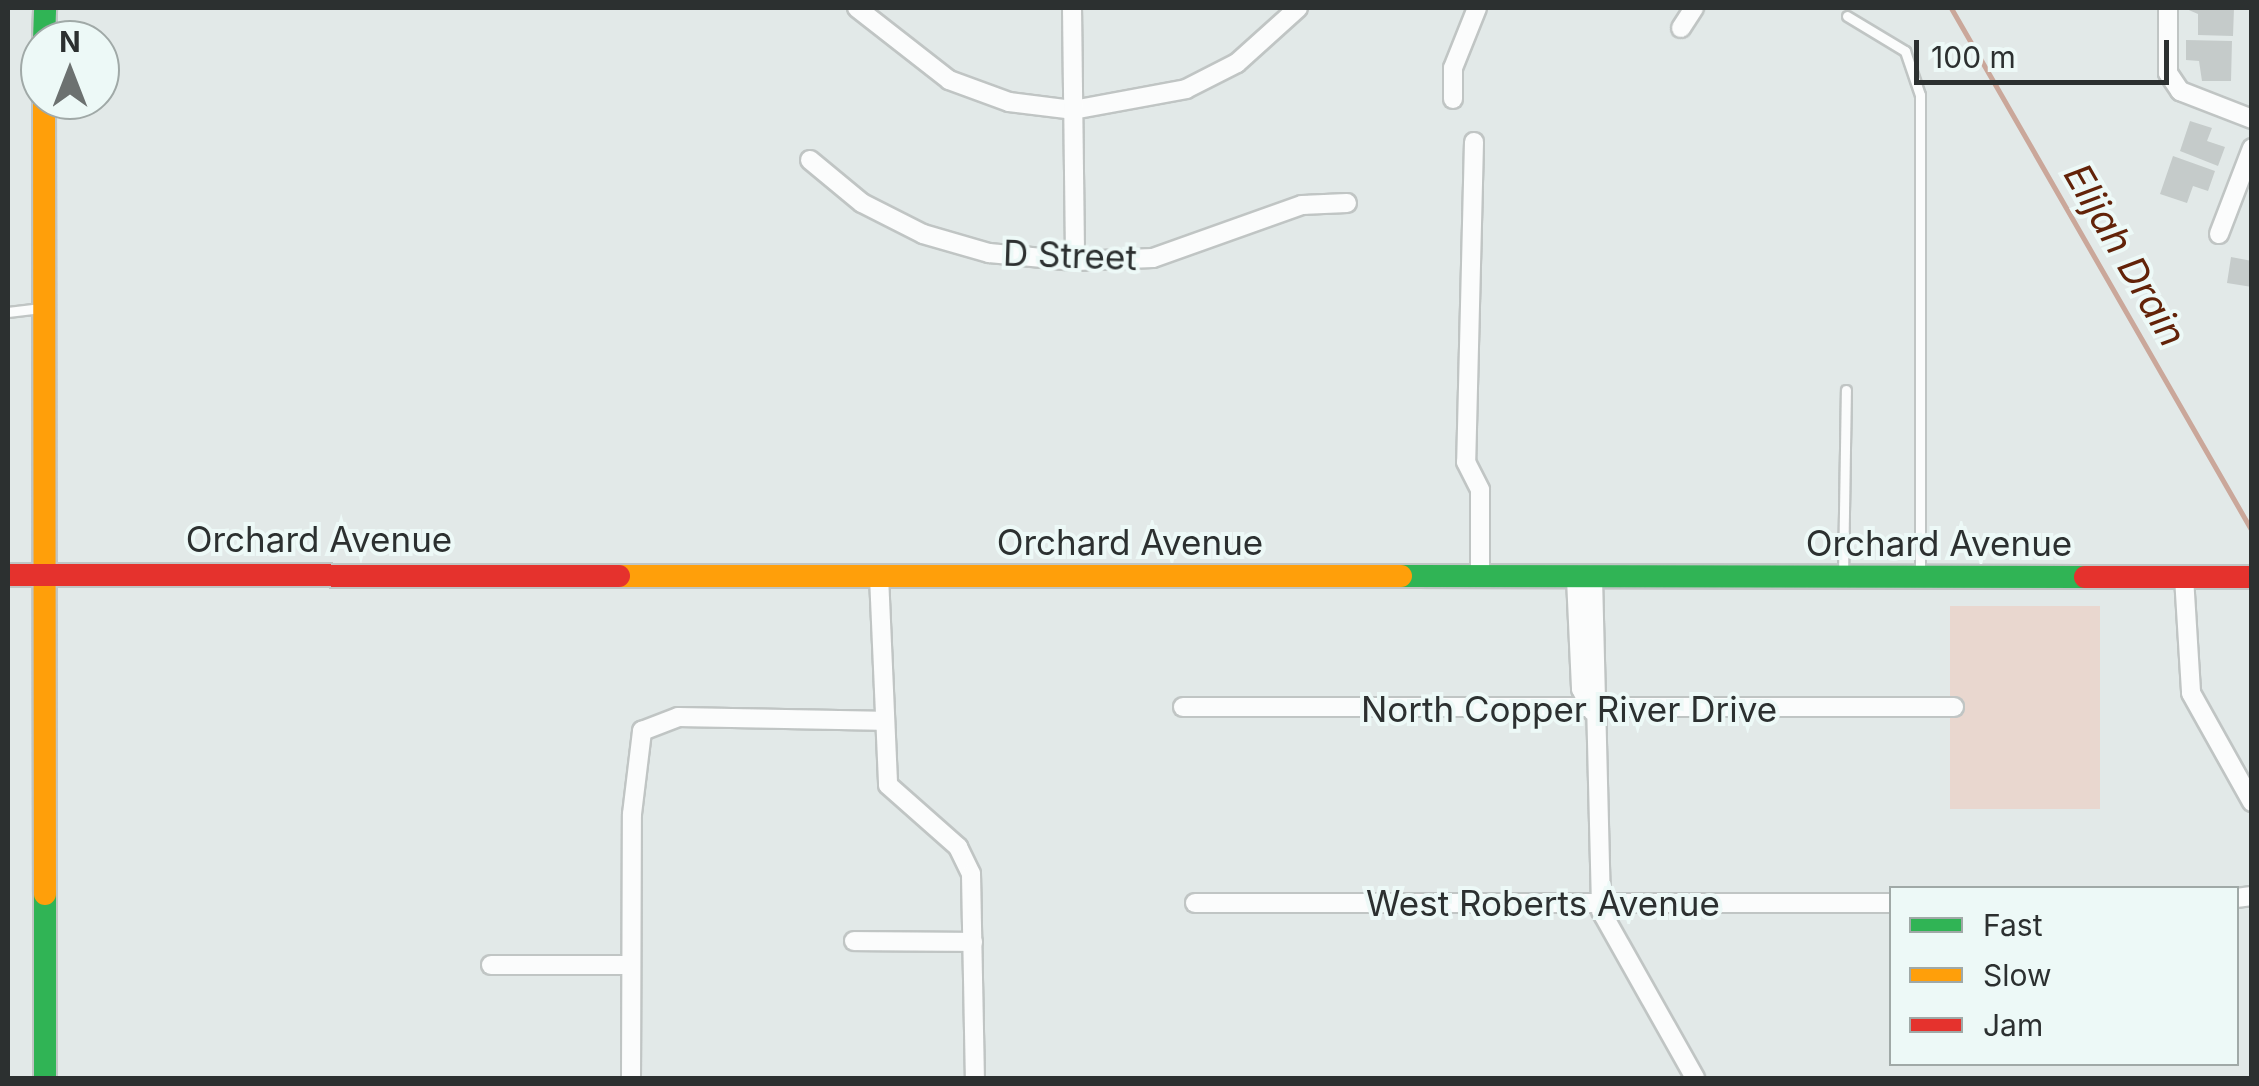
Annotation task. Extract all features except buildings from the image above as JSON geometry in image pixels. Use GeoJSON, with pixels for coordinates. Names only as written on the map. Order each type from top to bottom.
{"type":"FeatureCollection","features":[{"type":"Feature","properties":{"kind":"street"},"geometry":{"type":"LineString","coordinates":[[857,8],[949,80],[1009,102],[1073,110],[1186,90],[1237,63],[1298,8]]}},
{"type":"Feature","properties":{"kind":"street"},"geometry":{"type":"LineString","coordinates":[[1072,8],[1074,261]]}},
{"type":"Feature","properties":{"kind":"street"},"geometry":{"type":"LineString","coordinates":[[1453,99],[1453,68],[1478,8]]}},
{"type":"Feature","properties":{"kind":"street"},"geometry":{"type":"LineString","coordinates":[[1682,28],[1694,8]]}},
{"type":"Feature","properties":{"kind":"street"},"geometry":{"type":"LineString","coordinates":[[2168,8],[2168,74],[2180,92],[2252,119]]}},
{"type":"Feature","properties":{"kind":"street"},"geometry":{"type":"LineString","coordinates":[[44,120],[45,1078]]}},
{"type":"Feature","properties":{"kind":"street"},"geometry":{"type":"LineString","coordinates":[[1474,142],[1466,462],[1480,490],[1480,578]]}},
{"type":"Feature","properties":{"kind":"street"},"geometry":{"type":"LineString","coordinates":[[2219,234],[2252,148]]}},
{"type":"Feature","properties":{"kind":"street","name":"D Street"},"geometry":{"type":"LineString","coordinates":[[810,160],[862,203],[923,234],[989,253],[1074,261],[1153,258],[1302,205],[1347,203]]}},
{"type":"Feature","properties":{"kind":"street","name":"Orchard Avenue"},"geometry":{"type":"LineString","coordinates":[[8,575],[2252,577]]}},
{"type":"Feature","properties":{"kind":"street"},"geometry":{"type":"LineString","coordinates":[[879,576],[879,721],[898,802],[965,859],[973,942],[974,1078]]}},
{"type":"Feature","properties":{"kind":"street"},"geometry":{"type":"LineString","coordinates":[[2184,577],[2191,693],[2252,802]]}},
{"type":"Feature","properties":{"kind":"street"},"geometry":{"type":"LineString","coordinates":[[1584,578],[1582,689],[1592,711],[1601,904],[1691,1078]]}},
{"type":"Feature","properties":{"kind":"street","name":"North Copper River Drive"},"geometry":{"type":"LineString","coordinates":[[1184,708],[1592,711],[1954,706]]}},
{"type":"Feature","properties":{"kind":"street"},"geometry":{"type":"LineString","coordinates":[[631,1078],[629,965],[642,731],[678,718],[879,721]]}},
{"type":"Feature","properties":{"kind":"street","name":"West Roberts Avenue"},"geometry":{"type":"LineString","coordinates":[[1195,903],[1889,903]]}},
{"type":"Feature","properties":{"kind":"street"},"geometry":{"type":"LineString","coordinates":[[854,941],[973,942]]}},
{"type":"Feature","properties":{"kind":"street"},"geometry":{"type":"LineString","coordinates":[[491,965],[629,965]]}},
{"type":"Feature","properties":{"kind":"lane"},"geometry":{"type":"LineString","coordinates":[[1848,16],[1906,51],[1920,94],[1920,578]]}},
{"type":"Feature","properties":{"kind":"lane"},"geometry":{"type":"LineString","coordinates":[[8,312],[44,308]]}},
{"type":"Feature","properties":{"kind":"lane"},"geometry":{"type":"LineString","coordinates":[[1843,579],[1846,390]]}},
{"type":"Feature","properties":{"kind":"shaded area"},"geometry":{"type":"Polygon","coordinates":[[[1950,606],[2100,606],[2100,809],[1950,809],[1950,606]]]}},
{"type":"Feature","properties":{"kind":"waterway","name":"Elijah Drain"},"geometry":{"type":"LineString","coordinates":[[1951,8],[2252,531]]}},
{"type":"Feature","properties":{"kind":"traffic: fast"},"geometry":{"type":"LineString","coordinates":[[45,8],[45,20]]}},
{"type":"Feature","properties":{"kind":"traffic: fast"},"geometry":{"type":"LineString","coordinates":[[1401,576],[2085,577]]}},
{"type":"Feature","properties":{"kind":"traffic: fast"},"geometry":{"type":"LineString","coordinates":[[45,894],[45,1078]]}},
{"type":"Feature","properties":{"kind":"traffic: slow"},"geometry":{"type":"LineString","coordinates":[[44,120],[45,894]]}},
{"type":"Feature","properties":{"kind":"traffic: slow"},"geometry":{"type":"LineString","coordinates":[[619,576],[1401,576]]}},
{"type":"Feature","properties":{"kind":"traffic: jam"},"geometry":{"type":"LineString","coordinates":[[8,575],[619,576]]}},
{"type":"Feature","properties":{"kind":"traffic: jam"},"geometry":{"type":"LineString","coordinates":[[2085,577],[2252,577]]}}]}
